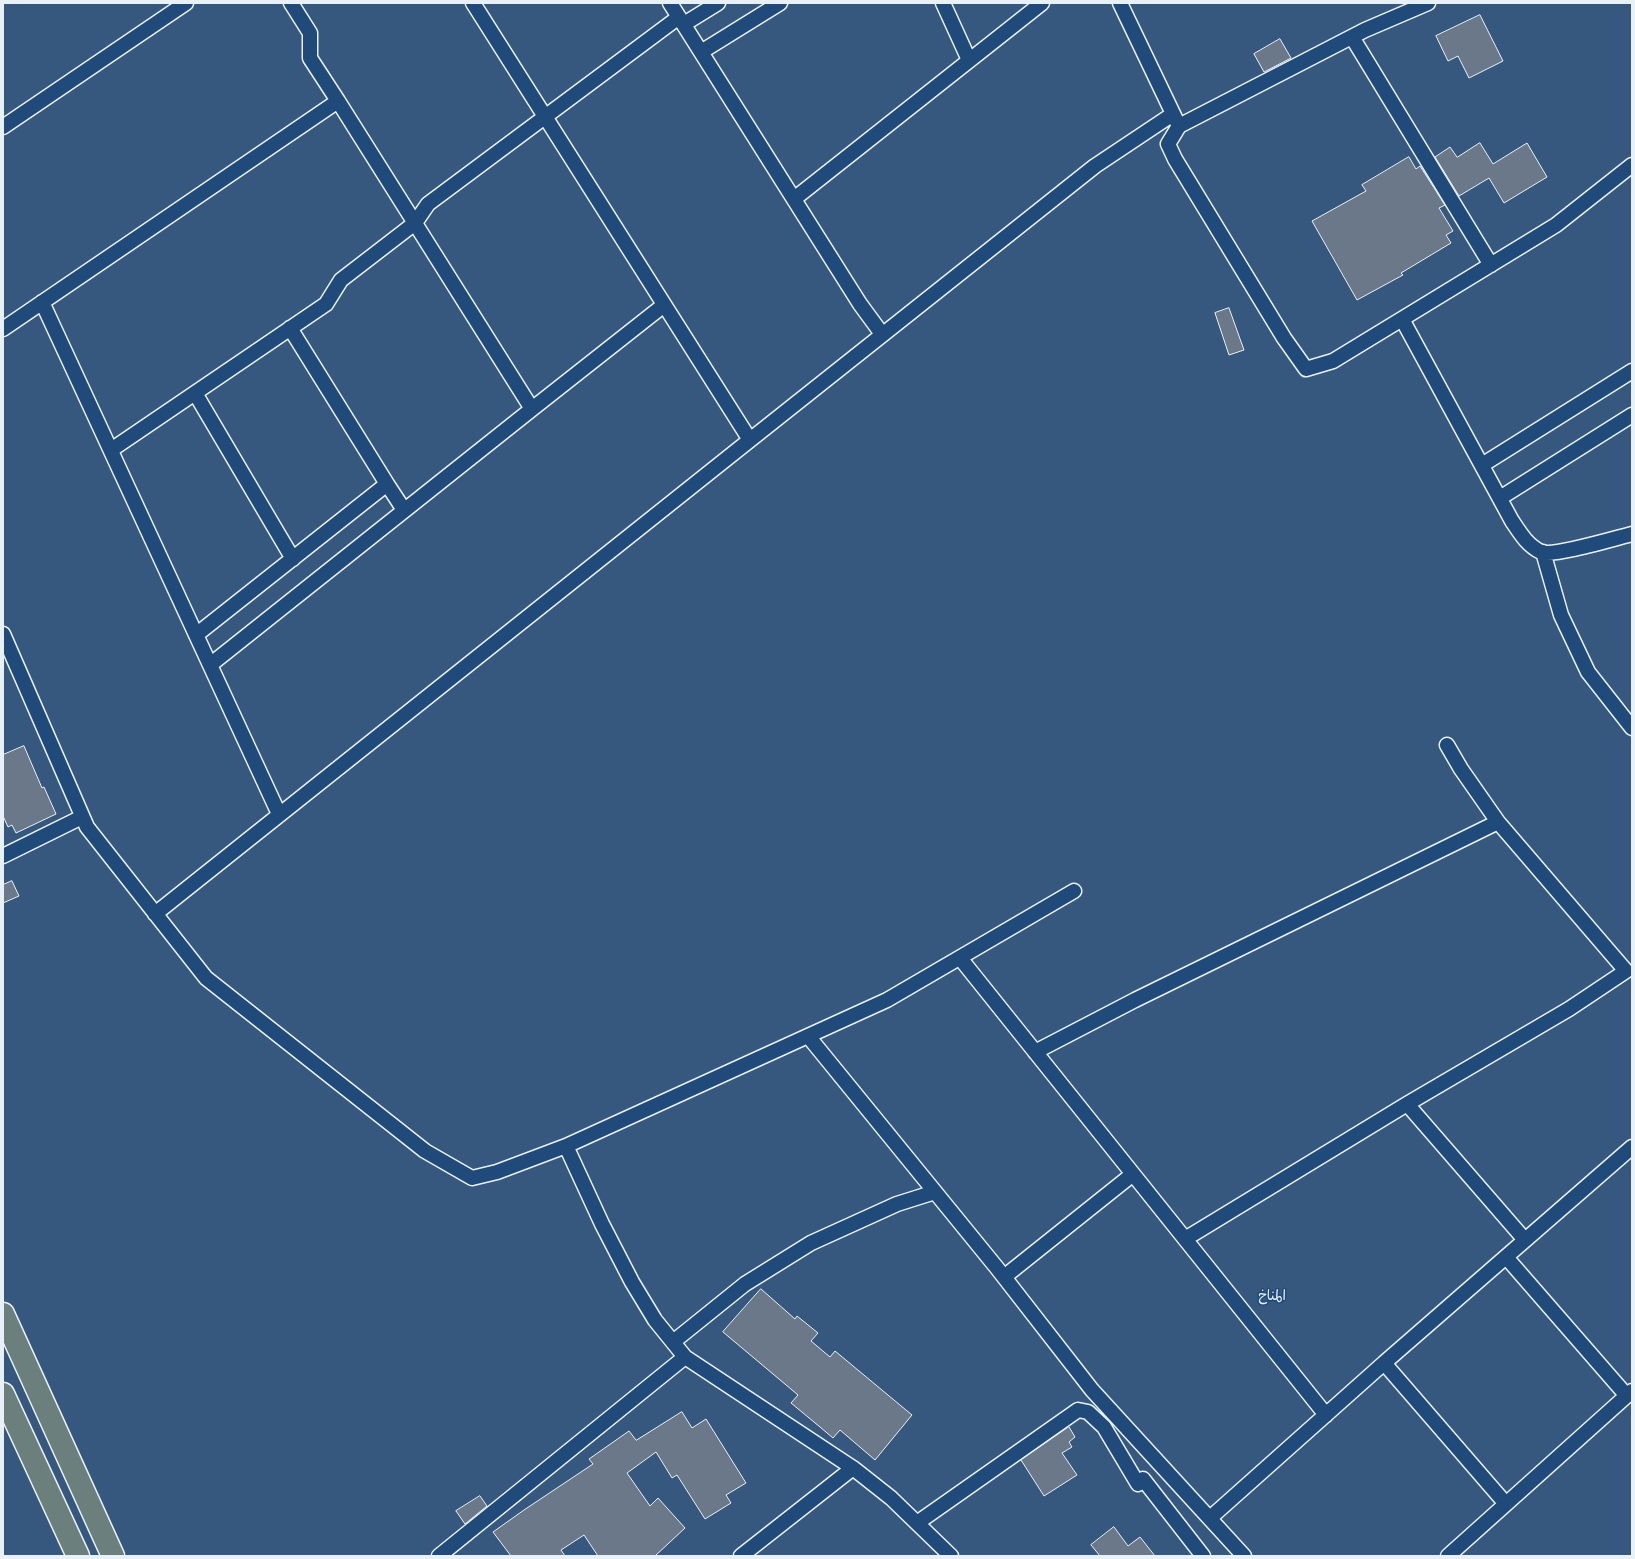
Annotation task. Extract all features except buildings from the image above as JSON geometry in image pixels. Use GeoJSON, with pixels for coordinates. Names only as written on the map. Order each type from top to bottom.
{"type":"FeatureCollection","features":[{"type":"Feature","properties":{"kind":"main road"},"geometry":{"type":"LineString","coordinates":[[3,1314],[113,1556]]}},
{"type":"Feature","properties":{"kind":"main road"},"geometry":{"type":"LineString","coordinates":[[3,1394],[78,1556]]}},
{"type":"Feature","properties":{"kind":"street"},"geometry":{"type":"LineString","coordinates":[[3,127],[186,3]]}},
{"type":"Feature","properties":{"kind":"street"},"geometry":{"type":"LineString","coordinates":[[291,3],[310,33],[310,58],[532,409]]}},
{"type":"Feature","properties":{"kind":"street"},"geometry":{"type":"LineString","coordinates":[[473,3],[750,440]]}},
{"type":"Feature","properties":{"kind":"street"},"geometry":{"type":"LineString","coordinates":[[670,3],[860,304],[882,334]]}},
{"type":"Feature","properties":{"kind":"street"},"geometry":{"type":"LineString","coordinates":[[111,450],[326,304],[341,280],[414,223],[428,204],[544,117],[681,20],[718,3]]}},
{"type":"Feature","properties":{"kind":"street"},"geometry":{"type":"LineString","coordinates":[[701,52],[780,3]]}},
{"type":"Feature","properties":{"kind":"street"},"geometry":{"type":"LineString","coordinates":[[943,3],[969,60]]}},
{"type":"Feature","properties":{"kind":"street"},"geometry":{"type":"LineString","coordinates":[[794,199],[1042,3]]}},
{"type":"Feature","properties":{"kind":"street"},"geometry":{"type":"LineString","coordinates":[[1120,3],[1176,120],[1168,144],[1175,159],[1284,338],[1306,369],[1334,361],[1556,225],[1632,165]]}},
{"type":"Feature","properties":{"kind":"street"},"geometry":{"type":"LineString","coordinates":[[155,914],[1095,166],[1176,120],[1428,3]]}},
{"type":"Feature","properties":{"kind":"street"},"geometry":{"type":"LineString","coordinates":[[1352,37],[1491,265]]}},
{"type":"Feature","properties":{"kind":"street"},"geometry":{"type":"LineString","coordinates":[[3,329],[338,101]]}},
{"type":"Feature","properties":{"kind":"street"},"geometry":{"type":"LineString","coordinates":[[42,302],[279,814]]}},
{"type":"Feature","properties":{"kind":"street"},"geometry":{"type":"LineString","coordinates":[[210,665],[664,305]]}},
{"type":"Feature","properties":{"kind":"street"},"geometry":{"type":"LineString","coordinates":[[1402,319],[1500,498],[1526,542],[1543,552],[1558,552],[1632,534]]}},
{"type":"Feature","properties":{"kind":"street"},"geometry":{"type":"LineString","coordinates":[[290,328],[404,510]]}},
{"type":"Feature","properties":{"kind":"street"},"geometry":{"type":"LineString","coordinates":[[1482,465],[1632,371]]}},
{"type":"Feature","properties":{"kind":"street"},"geometry":{"type":"LineString","coordinates":[[195,393],[293,559]]}},
{"type":"Feature","properties":{"kind":"street"},"geometry":{"type":"LineString","coordinates":[[1500,498],[1632,415]]}},
{"type":"Feature","properties":{"kind":"street"},"geometry":{"type":"LineString","coordinates":[[196,635],[387,484]]}},
{"type":"Feature","properties":{"kind":"street"},"geometry":{"type":"LineString","coordinates":[[1543,552],[1561,615],[1588,672],[1632,728]]}},
{"type":"Feature","properties":{"kind":"street"},"geometry":{"type":"LineString","coordinates":[[3,634],[86,827],[206,978],[425,1151],[472,1178],[496,1172],[566,1146],[887,1000],[1074,891]]}},
{"type":"Feature","properties":{"kind":"street"},"geometry":{"type":"LineString","coordinates":[[1185,1239],[1407,1104],[1569,1009],[1626,971],[1498,822],[1460,770],[1447,745]]}},
{"type":"Feature","properties":{"kind":"street"},"geometry":{"type":"LineString","coordinates":[[3,856],[82,817]]}},
{"type":"Feature","properties":{"kind":"street"},"geometry":{"type":"LineString","coordinates":[[1035,1052],[1135,1000],[1498,822]]}},
{"type":"Feature","properties":{"kind":"street"},"geometry":{"type":"LineString","coordinates":[[960,958],[1326,1415]]}},
{"type":"Feature","properties":{"kind":"street"},"geometry":{"type":"LineString","coordinates":[[808,1036],[1004,1277],[1092,1390],[1244,1556]]}},
{"type":"Feature","properties":{"kind":"street"},"geometry":{"type":"LineString","coordinates":[[1407,1104],[1525,1240]]}},
{"type":"Feature","properties":{"kind":"street"},"geometry":{"type":"LineString","coordinates":[[566,1146],[602,1224],[632,1282],[655,1320],[685,1357],[853,1468],[892,1498],[951,1556]]}},
{"type":"Feature","properties":{"kind":"street"},"geometry":{"type":"LineString","coordinates":[[1210,1518],[1384,1363],[1632,1147]]}},
{"type":"Feature","properties":{"kind":"street"},"geometry":{"type":"LineString","coordinates":[[1004,1277],[1132,1174]]}},
{"type":"Feature","properties":{"kind":"street"},"geometry":{"type":"LineString","coordinates":[[673,1342],[745,1284],[811,1243],[897,1204],[935,1192]]}},
{"type":"Feature","properties":{"kind":"street"},"geometry":{"type":"LineString","coordinates":[[1450,1556],[1629,1394],[1506,1257]]}},
{"type":"Feature","properties":{"kind":"street"},"geometry":{"type":"LineString","coordinates":[[439,1556],[685,1357]]}},
{"type":"Feature","properties":{"kind":"street"},"geometry":{"type":"LineString","coordinates":[[1384,1363],[1506,1504]]}},
{"type":"Feature","properties":{"kind":"street"},"geometry":{"type":"LineString","coordinates":[[917,1522],[1078,1410],[1088,1412],[1104,1427],[1138,1484],[1143,1479],[1203,1556]]}},
{"type":"Feature","properties":{"kind":"street"},"geometry":{"type":"LineString","coordinates":[[741,1556],[853,1468]]}},
{"type":"Feature","properties":{"kind":"district","name":"المناخ"},"geometry":{"type":"Point","coordinates":[1272,1296]}}]}
